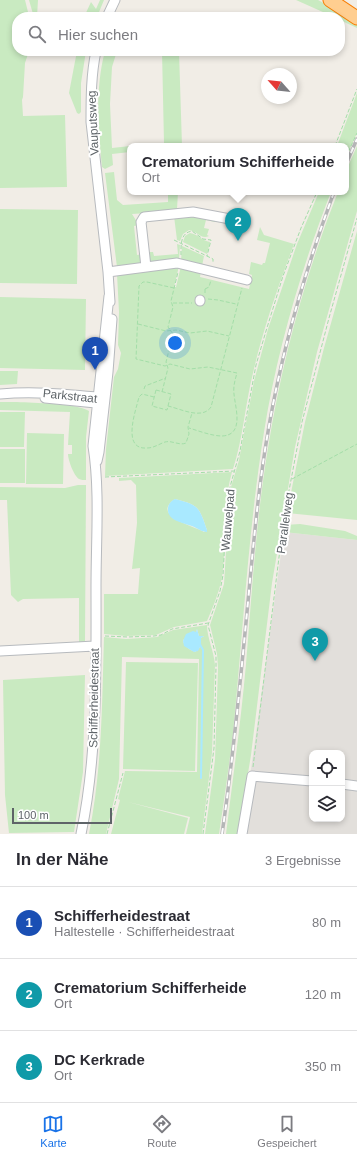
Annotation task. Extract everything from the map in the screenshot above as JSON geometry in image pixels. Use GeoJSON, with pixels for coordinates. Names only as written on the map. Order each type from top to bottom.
{"type":"FeatureCollection","features":[{"type":"Feature","properties":{"kind":"highway"},"geometry":{"type":"LineString","coordinates":[[330,0],[357,18]]}},
{"type":"Feature","properties":{"kind":"highway"},"geometry":{"type":"LineString","coordinates":[[337,0],[357,9]]}},
{"type":"Feature","properties":{"kind":"street"},"geometry":{"type":"LineString","coordinates":[[109,12],[115,0]]}},
{"type":"Feature","properties":{"kind":"street","name":"Vauputsweg"},"geometry":{"type":"LineString","coordinates":[[95,56],[90,102],[97,171]]}},
{"type":"Feature","properties":{"kind":"street","name":"Schifferheidestraat"},"geometry":{"type":"LineString","coordinates":[[81,834],[87,804],[92,758],[95,646],[96,478],[96,464],[93,446],[111,345],[112,313],[97,171]]}},
{"type":"Feature","properties":{"kind":"street"},"geometry":{"type":"LineString","coordinates":[[146,267],[141,222],[144,217],[198,212],[230,219]]}},
{"type":"Feature","properties":{"kind":"street"},"geometry":{"type":"LineString","coordinates":[[108,272],[177,263],[245,280]]}},
{"type":"Feature","properties":{"kind":"street","name":"Parkstraat"},"geometry":{"type":"LineString","coordinates":[[0,394],[31,394],[40,397],[100,400]]}},
{"type":"Feature","properties":{"kind":"street"},"geometry":{"type":"LineString","coordinates":[[0,651],[95,646]]}},
{"type":"Feature","properties":{"kind":"street"},"geometry":{"type":"LineString","coordinates":[[242,834],[252,776],[309,782]]}},
{"type":"Feature","properties":{"kind":"street"},"geometry":{"type":"LineString","coordinates":[[345,784],[357,786]]}},
{"type":"Feature","properties":{"kind":"path"},"geometry":{"type":"LineString","coordinates":[[336,143],[357,89]]}},
{"type":"Feature","properties":{"kind":"path"},"geometry":{"type":"LineString","coordinates":[[349,150],[357,133]]}},
{"type":"Feature","properties":{"kind":"path","name":"Wauwelpad"},"geometry":{"type":"LineString","coordinates":[[208,623],[223,579],[227,504],[234,470],[240,451],[256,365],[297,238],[316,195]]}},
{"type":"Feature","properties":{"kind":"path","name":"Parallelweg"},"geometry":{"type":"LineString","coordinates":[[252,776],[284,517],[291,479],[308,395],[357,218]]}},
{"type":"Feature","properties":{"kind":"path"},"geometry":{"type":"LineString","coordinates":[[162,392],[168,368],[166,362],[174,334],[168,327],[173,307],[172,301],[180,264],[181,244],[184,235],[190,232],[195,233],[203,239],[211,240],[207,256]]}},
{"type":"Feature","properties":{"kind":"path"},"geometry":{"type":"LineString","coordinates":[[174,240],[214,259],[210,286],[206,289]]}},
{"type":"Feature","properties":{"kind":"path"},"geometry":{"type":"LineString","coordinates":[[168,406],[200,414],[205,413],[211,407],[245,280]]}},
{"type":"Feature","properties":{"kind":"path"},"geometry":{"type":"LineString","coordinates":[[174,288],[143,282],[139,286],[136,359],[165,366],[170,364],[190,369],[208,367],[237,373],[234,388],[238,420],[236,426],[230,433],[222,436],[189,428]]}},
{"type":"Feature","properties":{"kind":"path"},"geometry":{"type":"LineString","coordinates":[[137,324],[166,331],[171,330],[190,333],[207,331],[229,336]]}},
{"type":"Feature","properties":{"kind":"path"},"geometry":{"type":"LineString","coordinates":[[144,389],[145,386],[166,378]]}},
{"type":"Feature","properties":{"kind":"path"},"geometry":{"type":"LineString","coordinates":[[156,390],[171,394],[167,410],[152,406],[154,397],[156,390]]}},
{"type":"Feature","properties":{"kind":"path"},"geometry":{"type":"LineString","coordinates":[[154,397],[142,394],[139,397],[131,432],[133,441],[143,448],[149,448],[166,442],[184,444],[188,441],[192,412]]}},
{"type":"Feature","properties":{"kind":"path"},"geometry":{"type":"LineString","coordinates":[[291,479],[357,444]]}},
{"type":"Feature","properties":{"kind":"path"},"geometry":{"type":"LineString","coordinates":[[96,478],[234,470]]}},
{"type":"Feature","properties":{"kind":"path"},"geometry":{"type":"LineString","coordinates":[[101,636],[128,638],[154,636],[161,635],[172,629],[208,623],[216,656],[216,667],[214,748],[203,834]]}},
{"type":"Feature","properties":{"kind":"path"},"geometry":{"type":"LineString","coordinates":[[107,834],[123,773]]}},
{"type":"Feature","properties":{"kind":"shaded area"},"geometry":{"type":"Polygon","coordinates":[[[284,532],[357,540],[357,834],[242,834],[284,532]]]}},
{"type":"Feature","properties":{"kind":"green space"},"geometry":{"type":"Polygon","coordinates":[[[0,0],[25,0],[28,12],[12,12],[12,56],[27,56],[25,63],[22,100],[23,116],[65,115],[67,187],[0,188],[0,0]]]}},
{"type":"Feature","properties":{"kind":"green space"},"geometry":{"type":"Polygon","coordinates":[[[29,0],[38,0],[37,12],[32,12],[29,0]]]}},
{"type":"Feature","properties":{"kind":"green space"},"geometry":{"type":"Polygon","coordinates":[[[100,0],[104,0],[99,12],[86,12],[91,2],[96,9],[100,0]]]}},
{"type":"Feature","properties":{"kind":"green space"},"geometry":{"type":"Polygon","coordinates":[[[296,0],[318,0],[340,12],[323,12],[296,0]]]}},
{"type":"Feature","properties":{"kind":"green space"},"geometry":{"type":"Polygon","coordinates":[[[345,15],[357,21],[357,28],[345,22],[345,15]]]}},
{"type":"Feature","properties":{"kind":"green space"},"geometry":{"type":"Polygon","coordinates":[[[76,56],[85,56],[81,83],[81,112],[79,114],[77,113],[69,93],[76,56]]]}},
{"type":"Feature","properties":{"kind":"green space"},"geometry":{"type":"Polygon","coordinates":[[[104,56],[115,56],[112,67],[110,104],[112,148],[127,146],[127,152],[112,154],[113,165],[105,169],[102,167],[98,109],[104,56]]]}},
{"type":"Feature","properties":{"kind":"green space"},"geometry":{"type":"Polygon","coordinates":[[[162,56],[179,56],[182,143],[164,143],[162,56]]]}},
{"type":"Feature","properties":{"kind":"green space"},"geometry":{"type":"Polygon","coordinates":[[[357,93],[357,133],[349,150],[349,143],[338,143],[357,93]]]}},
{"type":"Feature","properties":{"kind":"green space"},"geometry":{"type":"Polygon","coordinates":[[[357,146],[357,211],[317,352],[295,447],[272,583],[251,755],[238,834],[226,834],[244,685],[260,502],[274,415],[280,383],[296,318],[315,255],[337,195],[349,195],[349,164],[357,146]]]}},
{"type":"Feature","properties":{"kind":"green space"},"geometry":{"type":"Polygon","coordinates":[[[114,172],[117,200],[123,205],[168,202],[168,195],[178,195],[178,211],[132,214],[139,225],[134,226],[137,255],[142,254],[143,263],[117,267],[105,173],[114,172]]]}},
{"type":"Feature","properties":{"kind":"green space"},"geometry":{"type":"Polygon","coordinates":[[[318,195],[330,195],[291,310],[269,402],[258,470],[233,733],[219,834],[205,834],[215,760],[218,668],[217,654],[210,625],[224,584],[231,487],[239,460],[254,381],[268,329],[297,244],[318,195]]]}},
{"type":"Feature","properties":{"kind":"green space"},"geometry":{"type":"Polygon","coordinates":[[[0,209],[78,210],[77,284],[0,283],[0,209]]]}},
{"type":"Feature","properties":{"kind":"green space"},"geometry":{"type":"Polygon","coordinates":[[[185,215],[215,220],[215,222],[206,220],[204,228],[209,229],[207,235],[209,236],[204,237],[189,230],[183,234],[180,241],[177,240],[174,216],[185,215]]]}},
{"type":"Feature","properties":{"kind":"green space"},"geometry":{"type":"Polygon","coordinates":[[[260,227],[264,235],[294,244],[261,340],[250,385],[239,446],[233,469],[105,476],[106,449],[114,377],[118,369],[121,353],[118,345],[119,312],[117,274],[179,266],[174,287],[176,287],[181,266],[201,271],[200,277],[249,289],[252,275],[249,274],[251,262],[262,265],[265,263],[270,243],[257,240],[260,227]]]}},
{"type":"Feature","properties":{"kind":"green space"},"geometry":{"type":"Polygon","coordinates":[[[357,231],[357,520],[287,513],[305,422],[357,231]]]}},
{"type":"Feature","properties":{"kind":"green space"},"geometry":{"type":"Polygon","coordinates":[[[190,233],[210,242],[207,254],[183,242],[185,236],[190,233]]]}},
{"type":"Feature","properties":{"kind":"green space"},"geometry":{"type":"Polygon","coordinates":[[[177,244],[180,245],[179,260],[150,263],[149,252],[153,252],[154,256],[178,254],[177,244]]]}},
{"type":"Feature","properties":{"kind":"green space"},"geometry":{"type":"Polygon","coordinates":[[[182,246],[204,256],[202,266],[181,261],[182,246]]]}},
{"type":"Feature","properties":{"kind":"green space"},"geometry":{"type":"Polygon","coordinates":[[[0,297],[86,299],[85,370],[0,368],[0,297]]]}},
{"type":"Feature","properties":{"kind":"green space"},"geometry":{"type":"Polygon","coordinates":[[[0,371],[18,371],[17,384],[0,385],[0,371]]]}},
{"type":"Feature","properties":{"kind":"green space"},"geometry":{"type":"Polygon","coordinates":[[[0,402],[74,406],[89,411],[86,437],[86,480],[77,477],[69,460],[68,454],[72,454],[72,445],[68,445],[70,412],[0,410],[0,402]]]}},
{"type":"Feature","properties":{"kind":"green space"},"geometry":{"type":"Polygon","coordinates":[[[0,412],[25,412],[24,447],[0,447],[0,412]]]}},
{"type":"Feature","properties":{"kind":"green space"},"geometry":{"type":"Polygon","coordinates":[[[27,433],[64,434],[63,484],[26,484],[27,433]]]}},
{"type":"Feature","properties":{"kind":"green space"},"geometry":{"type":"Polygon","coordinates":[[[0,449],[25,449],[25,483],[0,483],[0,449]]]}},
{"type":"Feature","properties":{"kind":"green space"},"geometry":{"type":"Polygon","coordinates":[[[232,472],[227,498],[222,577],[218,594],[207,621],[174,627],[156,635],[126,636],[104,634],[104,594],[138,594],[140,568],[132,569],[137,523],[136,485],[131,480],[119,481],[119,478],[232,472]],[[175,499],[169,505],[168,510],[176,520],[204,532],[207,530],[200,512],[194,505],[175,499]]]}},
{"type":"Feature","properties":{"kind":"green space"},"geometry":{"type":"Polygon","coordinates":[[[86,485],[85,643],[79,643],[79,598],[23,599],[18,602],[11,595],[7,500],[0,500],[0,487],[65,488],[86,485]]]}},
{"type":"Feature","properties":{"kind":"green space"},"geometry":{"type":"Polygon","coordinates":[[[300,524],[345,531],[357,536],[357,540],[284,532],[285,525],[300,524]]]}},
{"type":"Feature","properties":{"kind":"green space"},"geometry":{"type":"Polygon","coordinates":[[[207,625],[215,665],[212,753],[202,834],[186,834],[190,817],[128,802],[188,818],[184,834],[111,834],[120,800],[118,799],[125,771],[197,772],[199,659],[122,657],[119,779],[106,834],[89,834],[97,785],[99,761],[104,637],[126,639],[157,637],[173,630],[207,625]],[[197,629],[196,632],[183,640],[183,642],[189,649],[195,652],[200,647],[201,638],[204,636],[199,636],[197,629]]]}},
{"type":"Feature","properties":{"kind":"green space"},"geometry":{"type":"Polygon","coordinates":[[[126,662],[198,663],[195,771],[123,769],[126,662]]]}},
{"type":"Feature","properties":{"kind":"green space"},"geometry":{"type":"Polygon","coordinates":[[[85,675],[83,772],[74,832],[9,833],[5,795],[3,680],[85,675]]]}},
{"type":"Feature","properties":{"kind":"water"},"geometry":{"type":"Polygon","coordinates":[[[175,499],[194,505],[197,508],[202,516],[207,532],[177,521],[170,516],[168,509],[171,502],[175,499]]]}},
{"type":"Feature","properties":{"kind":"water"},"geometry":{"type":"Polygon","coordinates":[[[197,629],[199,636],[204,636],[201,638],[203,648],[202,649],[200,647],[198,651],[194,652],[184,646],[183,641],[186,634],[193,631],[196,632],[197,629]]]}},
{"type":"Feature","properties":{"kind":"waterway"},"geometry":{"type":"LineString","coordinates":[[201,778],[202,648]]}},
{"type":"Feature","properties":{"kind":"railway"},"geometry":{"type":"LineString","coordinates":[[349,157],[357,139]]}},
{"type":"Feature","properties":{"kind":"railway"},"geometry":{"type":"LineString","coordinates":[[222,834],[230,778],[265,449],[288,337],[314,249],[333,195]]}},
{"type":"Feature","properties":{"kind":"place","name":"Crematorium Schifferheide"},"geometry":{"type":"Point","coordinates":[238,241]}},
{"type":"Feature","properties":{"kind":"place","name":"Schifferheidestraat"},"geometry":{"type":"Point","coordinates":[95,370]}},
{"type":"Feature","properties":{"kind":"place","name":"DC Kerkrade"},"geometry":{"type":"Point","coordinates":[315,661]}}]}
